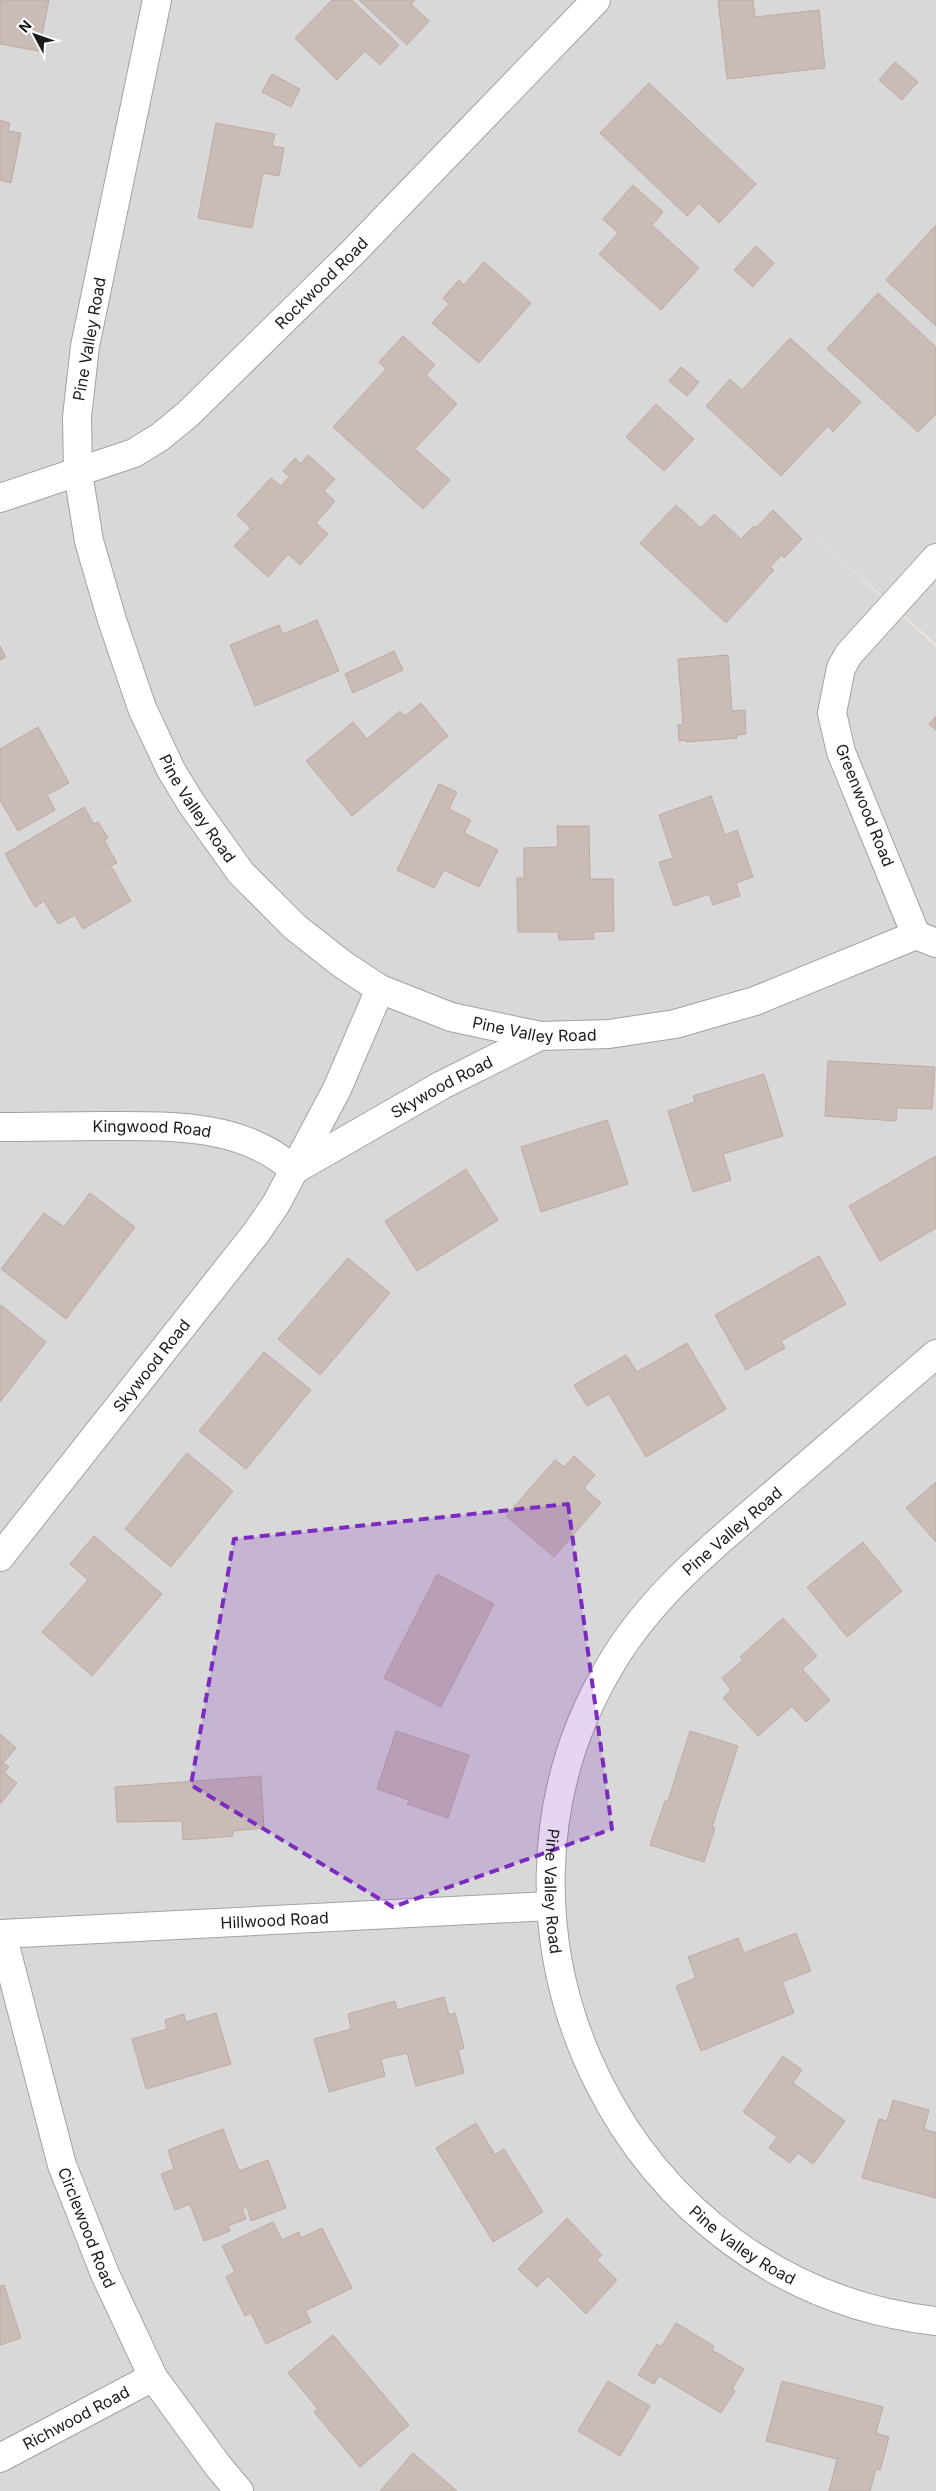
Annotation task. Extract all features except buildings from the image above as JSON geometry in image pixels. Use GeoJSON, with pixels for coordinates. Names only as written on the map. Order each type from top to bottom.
{"type":"FeatureCollection","features":[{"type":"Feature","properties":{"kind":"street","name":"Pine Valley Road"},"geometry":{"type":"LineString","coordinates":[[157,0],[85,346],[77,417],[78,474],[89,542],[112,620],[142,708],[171,770],[196,810],[241,873],[295,927],[342,964],[380,989],[450,1017],[540,1036],[609,1034],[675,1024],[755,1001],[926,939]]}},
{"type":"Feature","properties":{"kind":"street","name":"Rockwood Road"},"geometry":{"type":"LineString","coordinates":[[0,498],[78,474],[134,453],[160,437],[188,414],[353,252],[596,0]]}},
{"type":"Feature","properties":{"kind":"street","name":"Greenwood Road"},"geometry":{"type":"LineString","coordinates":[[926,939],[841,752],[832,713],[841,668],[849,654],[936,558]]}},
{"type":"Feature","properties":{"kind":"street","name":"Skywood Road"},"geometry":{"type":"LineString","coordinates":[[0,1557],[256,1233],[276,1204],[336,1089],[380,989]]}},
{"type":"Feature","properties":{"kind":"street","name":"Skywood Road"},"geometry":{"type":"LineString","coordinates":[[294,1170],[442,1085],[540,1036]]}},
{"type":"Feature","properties":{"kind":"street","name":"Kingwood Road"},"geometry":{"type":"LineString","coordinates":[[0,1127],[142,1126],[200,1129],[233,1136],[261,1146],[280,1157],[294,1170]]}},
{"type":"Feature","properties":{"kind":"street","name":"Pine Valley Road"},"geometry":{"type":"LineString","coordinates":[[936,1354],[693,1563],[668,1589],[623,1644],[597,1691],[566,1765],[554,1818],[550,1906],[555,1948],[566,2002],[579,2041],[618,2120],[653,2166],[676,2191],[701,2216],[740,2247],[796,2280],[848,2302],[880,2312],[936,2321]]}},
{"type":"Feature","properties":{"kind":"street","name":"Hillwood Road"},"geometry":{"type":"LineString","coordinates":[[1,1934],[550,1906]]}},
{"type":"Feature","properties":{"kind":"street","name":"Circlewood Road"},"geometry":{"type":"LineString","coordinates":[[1,1934],[62,2165],[79,2214],[104,2274],[153,2377],[218,2466],[239,2491]]}},
{"type":"Feature","properties":{"kind":"street","name":"Richwood Road"},"geometry":{"type":"LineString","coordinates":[[0,2458],[153,2377]]}},
{"type":"Feature","properties":{"kind":"highlighted area"},"geometry":{"type":"Polygon","coordinates":[[[568,1504],[612,1829],[393,1907],[191,1785],[234,1539],[568,1504]]]}},
{"type":"Feature","properties":{"kind":"shaded area"},"geometry":{"type":"Polygon","coordinates":[[[0,0],[936,0],[936,644],[808,530],[936,647],[936,2491],[0,2491],[0,0]]]}}]}
